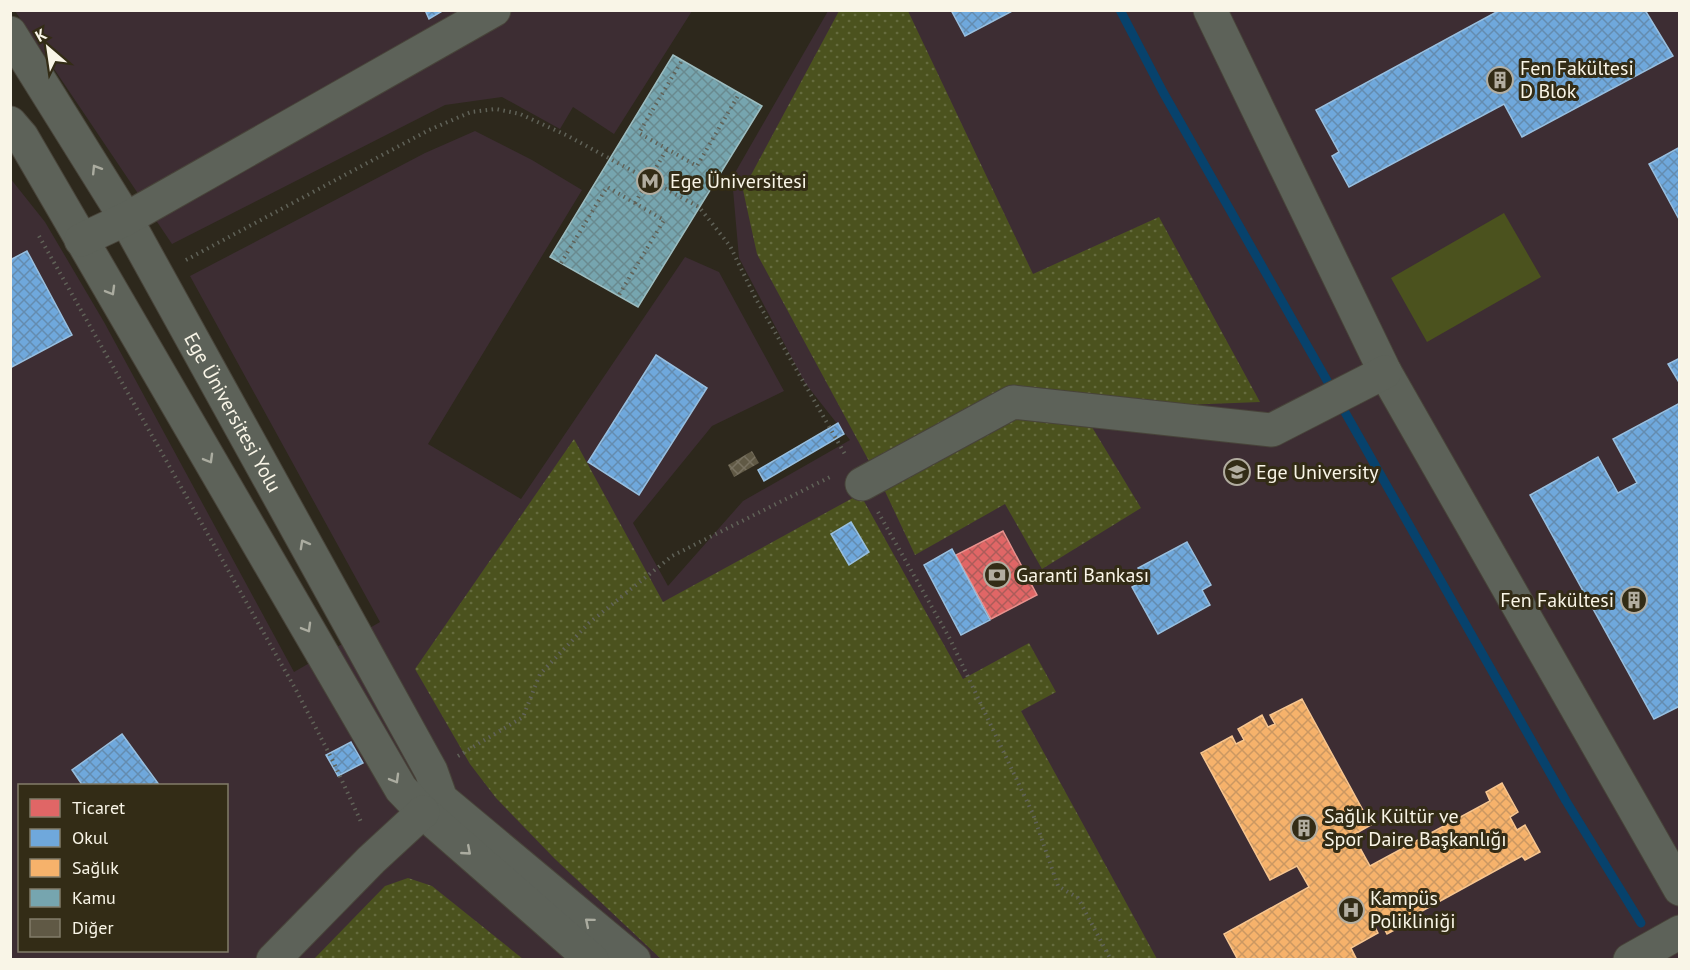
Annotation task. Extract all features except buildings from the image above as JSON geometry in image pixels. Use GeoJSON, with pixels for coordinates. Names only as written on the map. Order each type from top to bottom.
{"type":"FeatureCollection","features":[{"type":"Feature","properties":{"kind":"street"},"geometry":{"type":"LineString","coordinates":[[81,240],[126,219],[494,10]]}},
{"type":"Feature","properties":{"kind":"street"},"geometry":{"type":"LineString","coordinates":[[1210,10],[1385,372],[1680,889]]}},
{"type":"Feature","properties":{"kind":"street","name":"Ege Üniversitesi Yolu"},"geometry":{"type":"LineString","coordinates":[[10,33],[126,219],[432,794]]}},
{"type":"Feature","properties":{"kind":"street"},"geometry":{"type":"LineString","coordinates":[[10,123],[22,137],[401,789],[432,794],[634,960]]}},
{"type":"Feature","properties":{"kind":"street"},"geometry":{"type":"LineString","coordinates":[[857,475],[1013,402],[1272,430],[1385,372]]}},
{"type":"Feature","properties":{"kind":"street"},"geometry":{"type":"LineString","coordinates":[[273,960],[432,794]]}},
{"type":"Feature","properties":{"kind":"street"},"geometry":{"type":"LineString","coordinates":[[432,794],[592,960]]}},
{"type":"Feature","properties":{"kind":"street"},"geometry":{"type":"LineString","coordinates":[[1630,960],[1680,932]]}},
{"type":"Feature","properties":{"kind":"path"},"geometry":{"type":"LineString","coordinates":[[681,62],[639,133],[697,166],[739,94]]}},
{"type":"Feature","properties":{"kind":"path"},"geometry":{"type":"LineString","coordinates":[[156,276],[429,130],[471,112],[496,109],[520,114],[568,136],[699,207],[730,246],[756,299],[950,639],[1033,814],[1058,886],[1078,898],[1111,960]]}},
{"type":"Feature","properties":{"kind":"path"},"geometry":{"type":"LineString","coordinates":[[635,203],[667,149]]}},
{"type":"Feature","properties":{"kind":"path"},"geometry":{"type":"LineString","coordinates":[[561,263],[607,187],[664,220],[619,295]]}},
{"type":"Feature","properties":{"kind":"path"},"geometry":{"type":"LineString","coordinates":[[39,236],[296,690],[332,759],[363,826]]}},
{"type":"Feature","properties":{"kind":"path"},"geometry":{"type":"LineString","coordinates":[[432,794],[523,717],[540,674],[589,623],[672,556],[857,475]]}},
{"type":"Feature","properties":{"kind":"shaded area"},"geometry":{"type":"Polygon","coordinates":[[[15,11],[692,11],[614,134],[573,107],[560,129],[502,97],[445,105],[172,244],[15,11]]]}},
{"type":"Feature","properties":{"kind":"shaded area","name":"Ege University"},"geometry":{"type":"Polygon","coordinates":[[[828,11],[1679,11],[1679,959],[11,959],[10,178],[45,222],[104,322],[294,672],[380,622],[190,276],[425,153],[475,131],[532,160],[582,190],[428,444],[521,499],[685,257],[719,272],[784,391],[712,426],[633,523],[668,586],[743,501],[850,440],[805,383],[739,258],[732,178],[828,11]]]}},
{"type":"Feature","properties":{"kind":"green space"},"geometry":{"type":"Polygon","coordinates":[[[839,11],[908,11],[1033,274],[1159,217],[1260,402],[1081,409],[1141,508],[1042,569],[1005,504],[915,555],[883,487],[757,254],[743,190],[839,11]]]}},
{"type":"Feature","properties":{"kind":"green space"},"geometry":{"type":"Polygon","coordinates":[[[1504,213],[1541,277],[1427,342],[1391,278],[1504,213]]]}},
{"type":"Feature","properties":{"kind":"green space"},"geometry":{"type":"Polygon","coordinates":[[[574,439],[663,602],[860,494],[963,679],[1029,643],[1056,692],[1021,711],[1157,959],[661,959],[555,859],[496,798],[470,764],[415,669],[574,439]]]}},
{"type":"Feature","properties":{"kind":"green space"},"geometry":{"type":"Polygon","coordinates":[[[408,878],[432,886],[523,959],[314,959],[385,886],[408,878]]]}},
{"type":"Feature","properties":{"kind":"waterway"},"geometry":{"type":"LineString","coordinates":[[1120,10],[1163,92],[1566,801],[1641,923]]}},
{"type":"Feature","properties":{"kind":"place","name":"Fen Fakültesi D Blok"},"geometry":{"type":"Point","coordinates":[1500,80]}},
{"type":"Feature","properties":{"kind":"place","name":"Ege Üniversitesi"},"geometry":{"type":"Point","coordinates":[650,181]}},
{"type":"Feature","properties":{"kind":"place","name":"Ege University"},"geometry":{"type":"Point","coordinates":[1237,472]}},
{"type":"Feature","properties":{"kind":"place","name":"Garanti Bankası"},"geometry":{"type":"Point","coordinates":[997,575]}},
{"type":"Feature","properties":{"kind":"place","name":"Fen Fakültesi"},"geometry":{"type":"Point","coordinates":[1634,600]}},
{"type":"Feature","properties":{"kind":"place","name":"Sağlık Kültür ve Spor Daire Başkanlığı"},"geometry":{"type":"Point","coordinates":[1304,828]}},
{"type":"Feature","properties":{"kind":"place","name":"Kampüs Polikliniği"},"geometry":{"type":"Point","coordinates":[1351,910]}}]}
